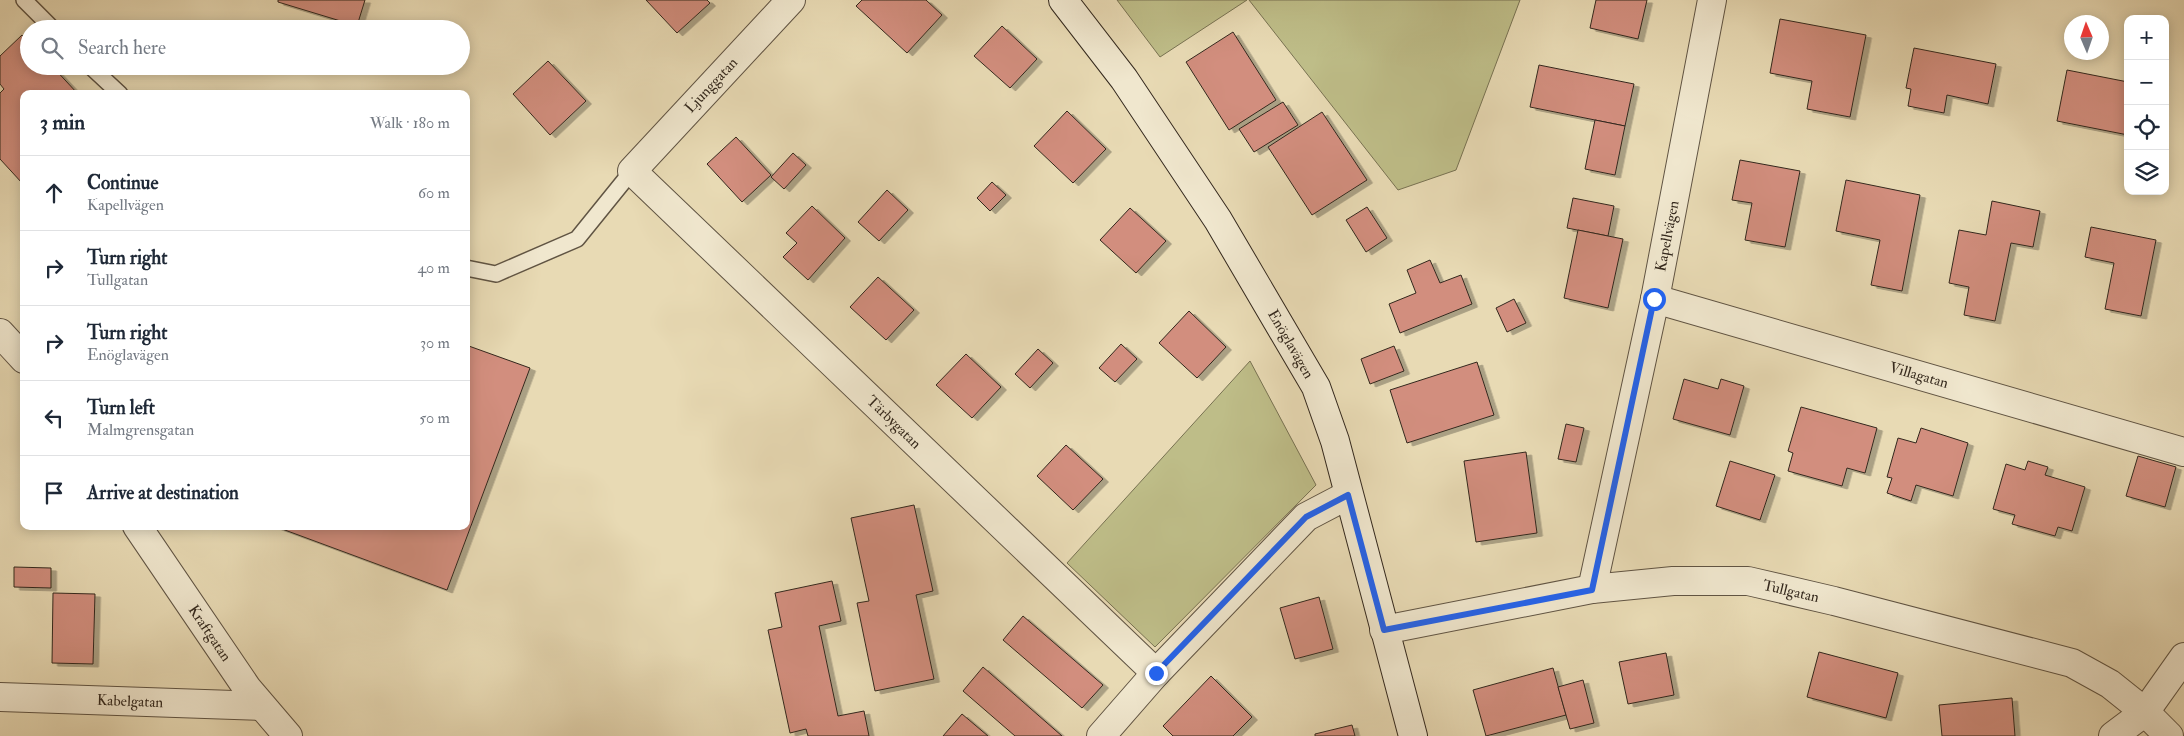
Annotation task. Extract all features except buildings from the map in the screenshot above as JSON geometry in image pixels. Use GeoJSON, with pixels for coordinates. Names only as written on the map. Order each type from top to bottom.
{"type":"FeatureCollection","features":[{"type":"Feature","properties":{"kind":"street","name":"Enöglavägen"},"geometry":{"type":"LineString","coordinates":[[1063,0],[1124,79],[1218,220],[1316,387],[1335,440],[1413,736]]}},
{"type":"Feature","properties":{"kind":"street","name":"Kapellvägen"},"geometry":{"type":"LineString","coordinates":[[1592,590],[1654,299],[1712,0]]}},
{"type":"Feature","properties":{"kind":"street","name":"Ljunggatan"},"geometry":{"type":"LineString","coordinates":[[632,170],[781,3]]}},
{"type":"Feature","properties":{"kind":"street","name":"Tärbygatan"},"geometry":{"type":"LineString","coordinates":[[632,170],[1156,673]]}},
{"type":"Feature","properties":{"kind":"street","name":"Villagatan"},"geometry":{"type":"LineString","coordinates":[[1654,299],[2184,452]]}},
{"type":"Feature","properties":{"kind":"street"},"geometry":{"type":"LineString","coordinates":[[0,333],[20,355]]}},
{"type":"Feature","properties":{"kind":"street"},"geometry":{"type":"LineString","coordinates":[[1101,736],[1156,673],[1306,517],[1348,495]]}},
{"type":"Feature","properties":{"kind":"street","name":"Kraftgatan"},"geometry":{"type":"LineString","coordinates":[[140,530],[260,706],[288,736]]}},
{"type":"Feature","properties":{"kind":"street","name":"Tullgatan"},"geometry":{"type":"LineString","coordinates":[[1384,630],[1592,590],[1673,581],[1748,581],[1834,601],[2072,663],[2110,684],[2145,712],[2169,736]]}},
{"type":"Feature","properties":{"kind":"street"},"geometry":{"type":"LineString","coordinates":[[2113,736],[2145,712],[2184,657]]}},
{"type":"Feature","properties":{"kind":"street","name":"Kabelgatan"},"geometry":{"type":"LineString","coordinates":[[0,696],[260,706]]}},
{"type":"Feature","properties":{"kind":"lane"},"geometry":{"type":"LineString","coordinates":[[24,0],[44,20]]}},
{"type":"Feature","properties":{"kind":"lane"},"geometry":{"type":"LineString","coordinates":[[100,75],[116,90]]}},
{"type":"Feature","properties":{"kind":"lane"},"geometry":{"type":"LineString","coordinates":[[470,269],[496,274],[576,239],[632,170]]}},
{"type":"Feature","properties":{"kind":"shaded area"},"geometry":{"type":"Polygon","coordinates":[[[1117,0],[1247,0],[1160,57],[1117,0]]]}},
{"type":"Feature","properties":{"kind":"shaded area"},"geometry":{"type":"Polygon","coordinates":[[[1249,0],[1520,0],[1456,170],[1398,190],[1249,0]]]}},
{"type":"Feature","properties":{"kind":"shaded area"},"geometry":{"type":"Polygon","coordinates":[[[1250,361],[1316,485],[1155,647],[1067,563],[1250,361]]]}},
{"type":"Feature","properties":{"kind":"route"},"geometry":{"type":"LineString","coordinates":[[1156,673],[1306,517],[1348,495],[1384,630],[1412,623],[1592,590],[1654,299]]}}]}
